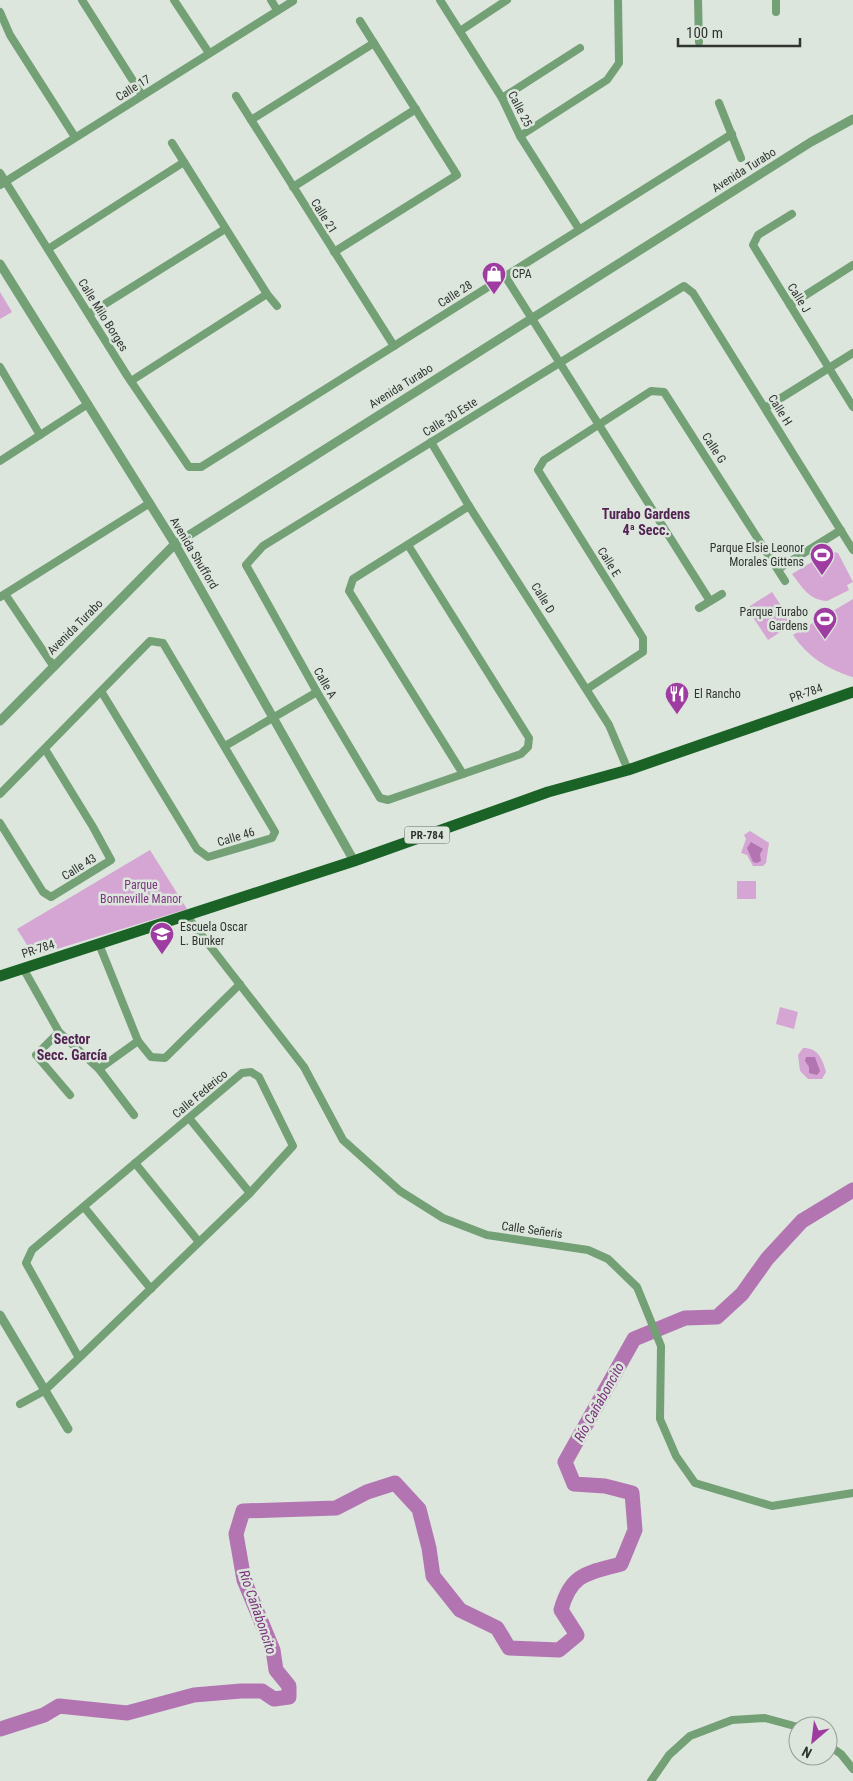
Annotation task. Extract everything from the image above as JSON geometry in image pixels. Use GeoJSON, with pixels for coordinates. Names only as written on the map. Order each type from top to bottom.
{"type":"FeatureCollection","features":[{"type":"Feature","properties":{"kind":"main road","name":"PR-784"},"geometry":{"type":"LineString","coordinates":[[0,976],[354,861],[548,792],[628,770],[853,692]]}},
{"type":"Feature","properties":{"kind":"street"},"geometry":{"type":"LineString","coordinates":[[82,0],[142,95]]}},
{"type":"Feature","properties":{"kind":"street"},"geometry":{"type":"LineString","coordinates":[[174,0],[209,53]]}},
{"type":"Feature","properties":{"kind":"street"},"geometry":{"type":"LineString","coordinates":[[270,0],[277,10]]}},
{"type":"Feature","properties":{"kind":"street","name":"Calle 25"},"geometry":{"type":"LineString","coordinates":[[440,0],[502,98],[520,136],[578,229]]}},
{"type":"Feature","properties":{"kind":"street"},"geometry":{"type":"LineString","coordinates":[[460,31],[508,0]]}},
{"type":"Feature","properties":{"kind":"street"},"geometry":{"type":"LineString","coordinates":[[520,136],[607,80],[619,63],[618,0]]}},
{"type":"Feature","properties":{"kind":"street"},"geometry":{"type":"LineString","coordinates":[[698,0],[699,42]]}},
{"type":"Feature","properties":{"kind":"street"},"geometry":{"type":"LineString","coordinates":[[776,0],[776,12]]}},
{"type":"Feature","properties":{"kind":"street","name":"Calle 17"},"geometry":{"type":"LineString","coordinates":[[3,183],[293,1]]}},
{"type":"Feature","properties":{"kind":"street"},"geometry":{"type":"LineString","coordinates":[[0,12],[10,35],[75,137]]}},
{"type":"Feature","properties":{"kind":"street"},"geometry":{"type":"LineString","coordinates":[[334,252],[457,175],[360,21]]}},
{"type":"Feature","properties":{"kind":"street"},"geometry":{"type":"LineString","coordinates":[[251,120],[374,43]]}},
{"type":"Feature","properties":{"kind":"street"},"geometry":{"type":"LineString","coordinates":[[502,98],[580,48]]}},
{"type":"Feature","properties":{"kind":"street","name":"Calle 21"},"geometry":{"type":"LineString","coordinates":[[236,96],[394,346]]}},
{"type":"Feature","properties":{"kind":"street"},"geometry":{"type":"LineString","coordinates":[[720,103],[741,158]]}},
{"type":"Feature","properties":{"kind":"street"},"geometry":{"type":"LineString","coordinates":[[293,186],[416,109]]}},
{"type":"Feature","properties":{"kind":"street","name":"Avenida Turabo"},"geometry":{"type":"LineString","coordinates":[[0,721],[175,544],[811,142],[853,119]]}},
{"type":"Feature","properties":{"kind":"street","name":"Calle 28"},"geometry":{"type":"LineString","coordinates":[[189,467],[201,467],[732,134]]}},
{"type":"Feature","properties":{"kind":"street"},"geometry":{"type":"LineString","coordinates":[[172,143],[225,229],[267,294],[277,306]]}},
{"type":"Feature","properties":{"kind":"street"},"geometry":{"type":"LineString","coordinates":[[48,249],[184,162]]}},
{"type":"Feature","properties":{"kind":"street","name":"Calle Milo Borges"},"geometry":{"type":"LineString","coordinates":[[0,172],[3,183],[189,467]]}},
{"type":"Feature","properties":{"kind":"street","name":"Calle J"},"geometry":{"type":"LineString","coordinates":[[792,214],[758,235],[753,245],[853,407]]}},
{"type":"Feature","properties":{"kind":"street"},"geometry":{"type":"LineString","coordinates":[[89,314],[225,229]]}},
{"type":"Feature","properties":{"kind":"street","name":"Avenida Shufford"},"geometry":{"type":"LineString","coordinates":[[0,264],[175,544],[354,861]]}},
{"type":"Feature","properties":{"kind":"street"},"geometry":{"type":"LineString","coordinates":[[790,305],[853,265]]}},
{"type":"Feature","properties":{"kind":"street"},"geometry":{"type":"LineString","coordinates":[[505,276],[710,601]]}},
{"type":"Feature","properties":{"kind":"street","name":"Calle 30 Este"},"geometry":{"type":"LineString","coordinates":[[253,578],[246,565],[263,546],[558,362],[684,286]]}},
{"type":"Feature","properties":{"kind":"street","name":"Calle H"},"geometry":{"type":"LineString","coordinates":[[684,286],[693,293],[853,550]]}},
{"type":"Feature","properties":{"kind":"street"},"geometry":{"type":"LineString","coordinates":[[131,381],[267,294]]}},
{"type":"Feature","properties":{"kind":"street"},"geometry":{"type":"LineString","coordinates":[[766,408],[853,353]]}},
{"type":"Feature","properties":{"kind":"street"},"geometry":{"type":"LineString","coordinates":[[0,369],[40,435]]}},
{"type":"Feature","properties":{"kind":"street","name":"Calle G"},"geometry":{"type":"LineString","coordinates":[[598,424],[651,391],[664,392],[778,569],[784,582]]}},
{"type":"Feature","properties":{"kind":"street"},"geometry":{"type":"LineString","coordinates":[[0,461],[88,404]]}},
{"type":"Feature","properties":{"kind":"street","name":"Calle E"},"geometry":{"type":"LineString","coordinates":[[587,689],[643,652],[644,638],[538,470],[544,460],[598,424]]}},
{"type":"Feature","properties":{"kind":"street","name":"Calle D"},"geometry":{"type":"LineString","coordinates":[[431,442],[469,506],[609,725],[628,770]]}},
{"type":"Feature","properties":{"kind":"street"},"geometry":{"type":"LineString","coordinates":[[54,666],[3,596],[150,503]]}},
{"type":"Feature","properties":{"kind":"street"},"geometry":{"type":"LineString","coordinates":[[408,545],[529,738],[528,747],[520,754],[463,774],[348,591],[353,579],[469,506]]}},
{"type":"Feature","properties":{"kind":"street"},"geometry":{"type":"LineString","coordinates":[[778,569],[841,530]]}},
{"type":"Feature","properties":{"kind":"street","name":"Calle A"},"geometry":{"type":"LineString","coordinates":[[253,578],[317,692],[380,798],[388,800],[463,774]]}},
{"type":"Feature","properties":{"kind":"street"},"geometry":{"type":"LineString","coordinates":[[699,608],[722,594]]}},
{"type":"Feature","properties":{"kind":"street","name":"Calle 46"},"geometry":{"type":"LineString","coordinates":[[150,641],[163,643],[275,832],[272,838],[208,857],[197,849],[101,691],[150,641]]}},
{"type":"Feature","properties":{"kind":"street"},"geometry":{"type":"LineString","coordinates":[[0,794],[101,691]]}},
{"type":"Feature","properties":{"kind":"street"},"geometry":{"type":"LineString","coordinates":[[225,746],[317,692]]}},
{"type":"Feature","properties":{"kind":"street","name":"Calle 43"},"geometry":{"type":"LineString","coordinates":[[0,823],[43,892],[51,896],[111,860],[45,749]]}},
{"type":"Feature","properties":{"kind":"street","name":"Calle Señeris"},"geometry":{"type":"LineString","coordinates":[[186,915],[304,1068],[342,1140],[400,1191],[443,1218],[487,1235],[588,1250],[608,1259],[637,1287],[651,1316],[661,1346],[659,1379],[660,1419],[676,1456],[695,1483],[772,1506],[853,1493]]}},
{"type":"Feature","properties":{"kind":"street"},"geometry":{"type":"LineString","coordinates":[[99,944],[138,1041],[151,1057],[165,1058],[240,984]]}},
{"type":"Feature","properties":{"kind":"street"},"geometry":{"type":"LineString","coordinates":[[23,968],[59,1032],[99,1069],[134,1115]]}},
{"type":"Feature","properties":{"kind":"street"},"geometry":{"type":"LineString","coordinates":[[59,1032],[36,1055],[70,1095]]}},
{"type":"Feature","properties":{"kind":"street"},"geometry":{"type":"LineString","coordinates":[[99,1069],[138,1041]]}},
{"type":"Feature","properties":{"kind":"street","name":"Calle Federico"},"geometry":{"type":"LineString","coordinates":[[20,1404],[44,1391],[80,1358],[250,1193],[293,1146],[258,1076],[251,1072],[242,1073],[32,1250],[26,1263],[80,1358]]}},
{"type":"Feature","properties":{"kind":"street"},"geometry":{"type":"LineString","coordinates":[[189,1118],[250,1193]]}},
{"type":"Feature","properties":{"kind":"street"},"geometry":{"type":"LineString","coordinates":[[135,1163],[199,1242]]}},
{"type":"Feature","properties":{"kind":"street"},"geometry":{"type":"LineString","coordinates":[[84,1207],[151,1289]]}},
{"type":"Feature","properties":{"kind":"street"},"geometry":{"type":"LineString","coordinates":[[0,1315],[68,1429]]}},
{"type":"Feature","properties":{"kind":"street"},"geometry":{"type":"LineString","coordinates":[[650,1781],[669,1756],[690,1736],[732,1720],[765,1718],[788,1724]]}},
{"type":"Feature","properties":{"kind":"street"},"geometry":{"type":"LineString","coordinates":[[838,1752],[853,1769]]}},
{"type":"Feature","properties":{"kind":"green space"},"geometry":{"type":"Polygon","coordinates":[[[0,292],[12,312],[0,319],[0,292]]]}},
{"type":"Feature","properties":{"kind":"green space","name":"Parque Elsie Leonor Morales Gittens"},"geometry":{"type":"Polygon","coordinates":[[[830,551],[838,553],[853,582],[847,585],[849,590],[827,601],[811,595],[792,574],[830,551]]]}},
{"type":"Feature","properties":{"kind":"green space"},"geometry":{"type":"Polygon","coordinates":[[[772,592],[793,624],[768,640],[747,608],[772,592]]]}},
{"type":"Feature","properties":{"kind":"green space","name":"Parque Turabo Gardens"},"geometry":{"type":"Polygon","coordinates":[[[853,599],[852,677],[818,661],[793,635],[853,599]]]}},
{"type":"Feature","properties":{"kind":"green space"},"geometry":{"type":"Polygon","coordinates":[[[750,831],[769,843],[766,863],[763,866],[753,866],[747,855],[741,853],[746,839],[744,835],[750,831]]]}},
{"type":"Feature","properties":{"kind":"green space","name":"Parque Bonneville Manor"},"geometry":{"type":"Polygon","coordinates":[[[150,850],[187,909],[34,956],[17,929],[150,850]]]}},
{"type":"Feature","properties":{"kind":"green space"},"geometry":{"type":"Polygon","coordinates":[[[737,881],[756,881],[756,899],[737,899],[737,881]]]}},
{"type":"Feature","properties":{"kind":"green space"},"geometry":{"type":"Polygon","coordinates":[[[780,1007],[798,1012],[794,1029],[776,1024],[780,1007]]]}},
{"type":"Feature","properties":{"kind":"green space"},"geometry":{"type":"Polygon","coordinates":[[[803,1048],[816,1052],[821,1058],[826,1072],[822,1079],[808,1079],[800,1071],[798,1055],[803,1048]]]}},
{"type":"Feature","properties":{"kind":"shaded area"},"geometry":{"type":"Polygon","coordinates":[[[751,842],[763,849],[760,854],[761,861],[757,863],[753,862],[747,848],[751,842]]]}},
{"type":"Feature","properties":{"kind":"shaded area"},"geometry":{"type":"Polygon","coordinates":[[[806,1057],[815,1057],[820,1071],[817,1075],[809,1073],[809,1067],[805,1061],[806,1057]]]}},
{"type":"Feature","properties":{"kind":"waterway","name":"Río Cañaboncito"},"geometry":{"type":"LineString","coordinates":[[0,1729],[44,1715],[59,1706],[127,1713],[194,1695],[262,1691],[274,1699],[289,1697],[289,1686],[276,1670],[273,1650],[244,1580],[236,1534],[243,1511],[336,1508],[367,1492],[395,1483],[419,1509],[429,1548],[433,1576],[460,1610],[497,1628],[509,1648],[559,1650],[577,1635],[561,1610],[570,1588],[582,1577],[590,1573],[621,1564],[635,1530],[632,1493],[605,1486],[574,1484],[565,1462],[634,1339],[685,1318],[717,1317],[742,1294],[767,1259],[802,1221],[853,1190]]}},
{"type":"Feature","properties":{"kind":"place","name":"CPA"},"geometry":{"type":"Point","coordinates":[494,295]}},
{"type":"Feature","properties":{"kind":"place","name":"Parque Elsie Leonor Morales Gittens"},"geometry":{"type":"Point","coordinates":[822,576]}},
{"type":"Feature","properties":{"kind":"place","name":"Parque Turabo Gardens"},"geometry":{"type":"Point","coordinates":[825,640]}},
{"type":"Feature","properties":{"kind":"place","name":"El Rancho"},"geometry":{"type":"Point","coordinates":[677,715]}},
{"type":"Feature","properties":{"kind":"place","name":"Escuela Oscar L. Bunker"},"geometry":{"type":"Point","coordinates":[162,955]}},
{"type":"Feature","properties":{"kind":"district","name":"Turabo Gardens 4ª Secc."},"geometry":{"type":"Point","coordinates":[646,522]}},
{"type":"Feature","properties":{"kind":"district","name":"Sector Secc. García"},"geometry":{"type":"Point","coordinates":[72,1048]}}]}
